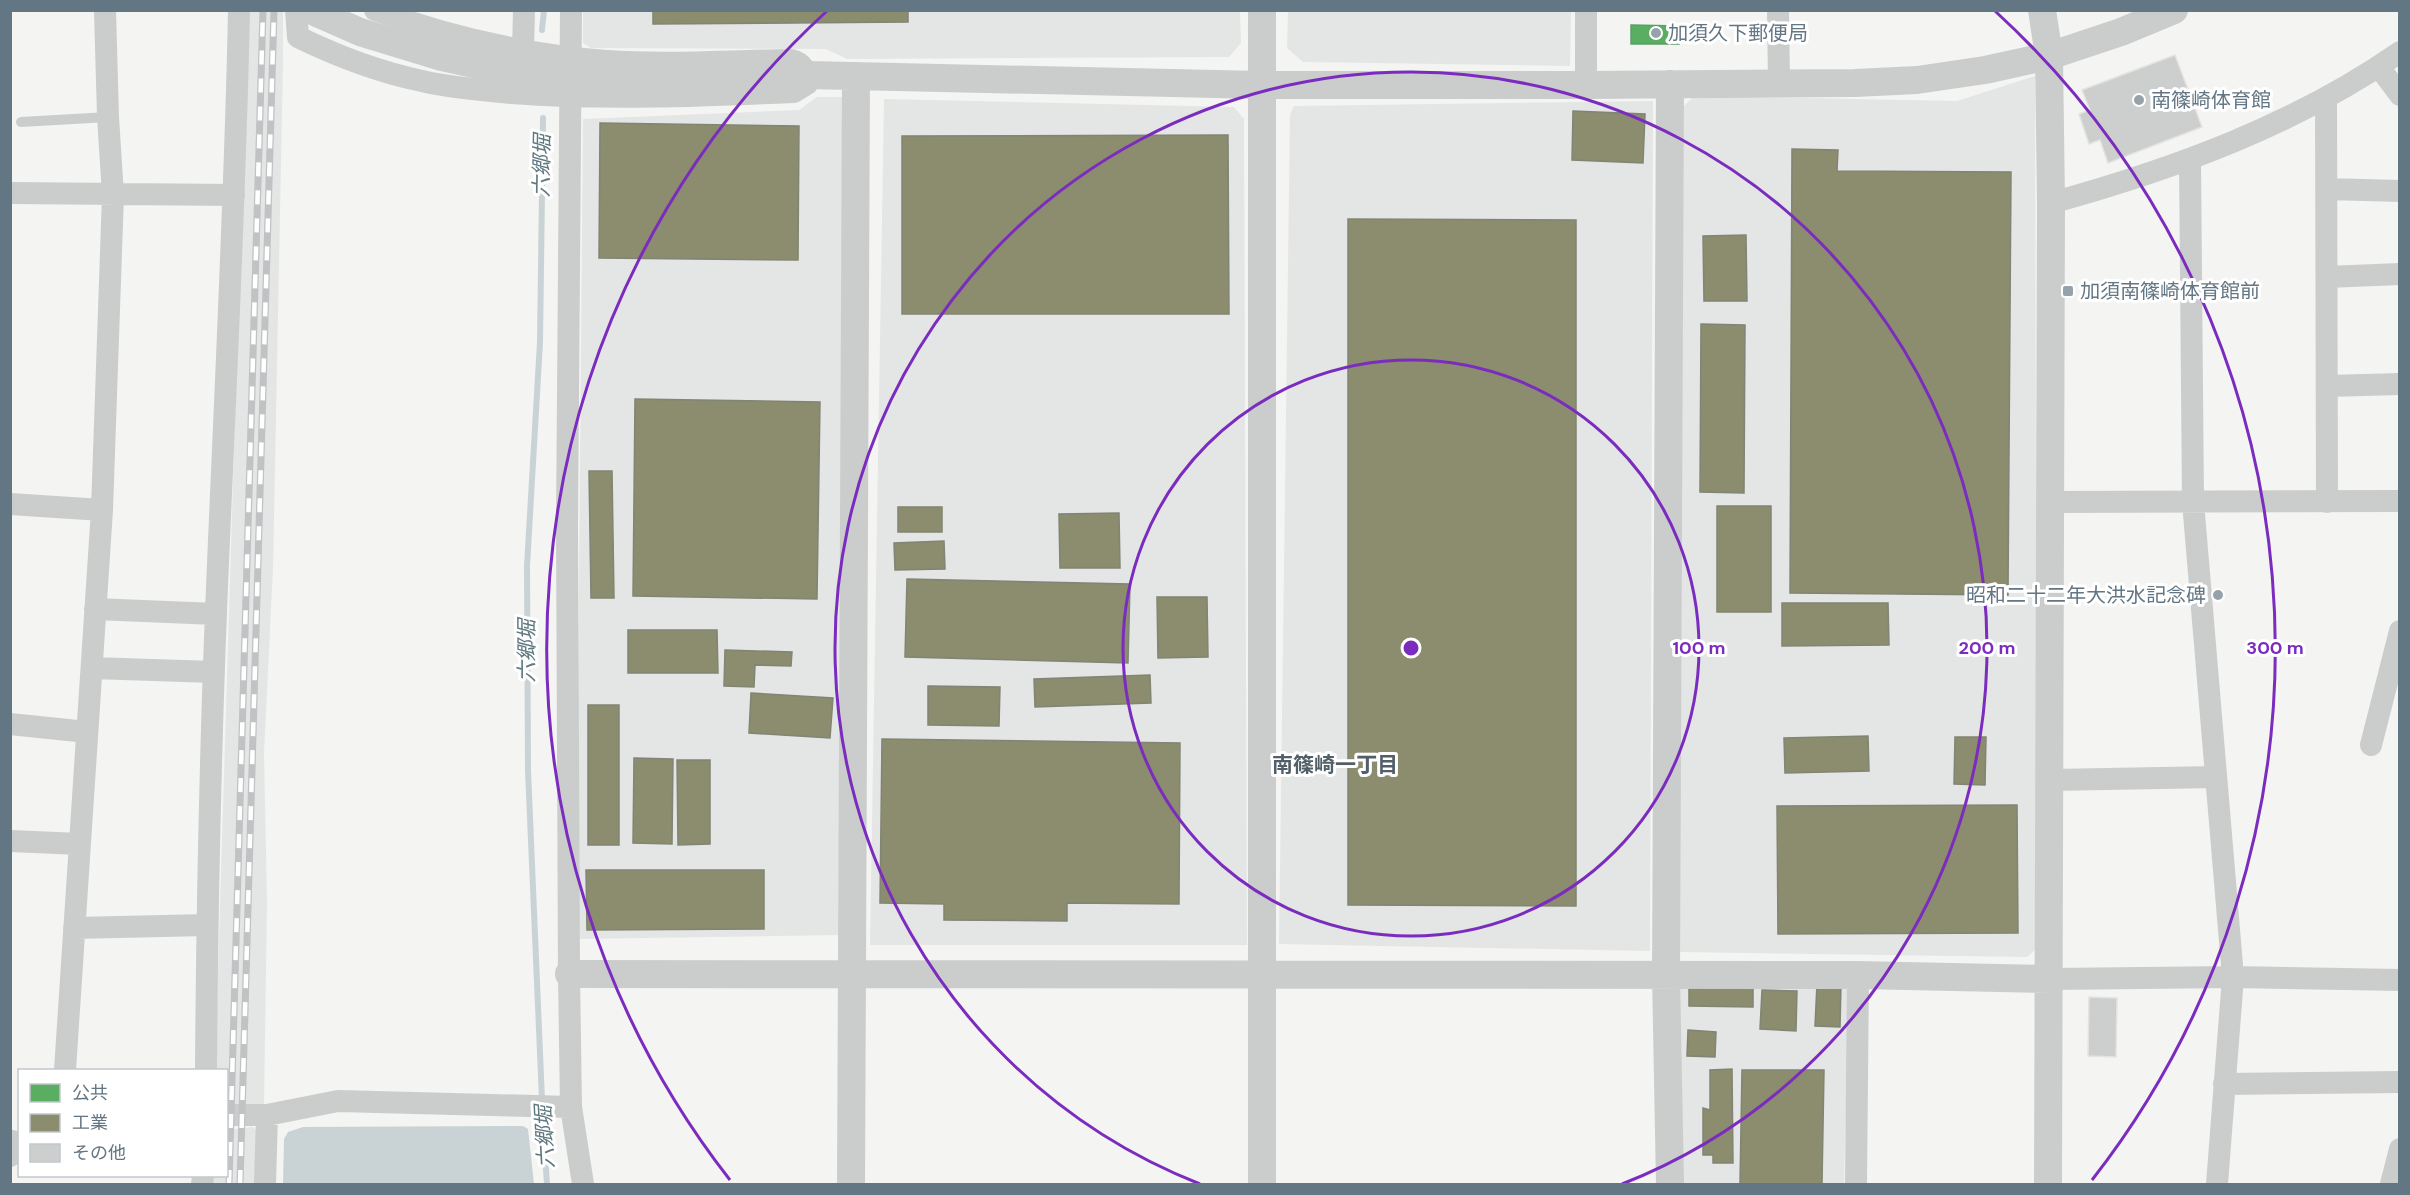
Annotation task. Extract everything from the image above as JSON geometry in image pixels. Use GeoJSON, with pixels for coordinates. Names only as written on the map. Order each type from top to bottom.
{"type":"FeatureCollection","features":[{"type":"Feature","properties":{"kind":"street"},"geometry":{"type":"LineString","coordinates":[[65,1069],[102,510],[113,195],[105,10]]}},
{"type":"Feature","properties":{"kind":"street"},"geometry":{"type":"LineString","coordinates":[[296,10],[298,37],[334,54],[422,82],[478,90],[575,77]]}},
{"type":"Feature","properties":{"kind":"street"},"geometry":{"type":"LineString","coordinates":[[310,10],[378,38],[442,57],[488,67],[575,77],[807,75],[1261,85],[1779,84],[1917,80],[1985,70],[2049,56],[2174,10]]}},
{"type":"Feature","properties":{"kind":"street"},"geometry":{"type":"LineString","coordinates":[[375,10],[407,16],[463,38],[523,50],[575,77]]}},
{"type":"Feature","properties":{"kind":"street"},"geometry":{"type":"LineString","coordinates":[[523,50],[524,10]]}},
{"type":"Feature","properties":{"kind":"street"},"geometry":{"type":"LineString","coordinates":[[571,10],[575,77],[567,524],[569,974],[571,1107],[583,1185]]}},
{"type":"Feature","properties":{"kind":"street"},"geometry":{"type":"LineString","coordinates":[[1262,10],[1262,1185]]}},
{"type":"Feature","properties":{"kind":"street"},"geometry":{"type":"LineString","coordinates":[[1586,10],[1586,85]]}},
{"type":"Feature","properties":{"kind":"street"},"geometry":{"type":"LineString","coordinates":[[1778,10],[1779,84]]}},
{"type":"Feature","properties":{"kind":"street"},"geometry":{"type":"LineString","coordinates":[[2042,10],[2049,56],[2051,202],[2048,1185]]}},
{"type":"Feature","properties":{"kind":"street"},"geometry":{"type":"LineString","coordinates":[[206,1069],[207,925],[214,672],[234,195],[239,11]]}},
{"type":"Feature","properties":{"kind":"street"},"geometry":{"type":"LineString","coordinates":[[2051,202],[2114,185],[2190,160],[2299,112],[2379,67],[2400,52]]}},
{"type":"Feature","properties":{"kind":"street"},"geometry":{"type":"LineString","coordinates":[[2379,67],[2400,95]]}},
{"type":"Feature","properties":{"kind":"street"},"geometry":{"type":"LineString","coordinates":[[851,1185],[856,76]]}},
{"type":"Feature","properties":{"kind":"street"},"geometry":{"type":"LineString","coordinates":[[1670,84],[1666,975],[1670,1185]]}},
{"type":"Feature","properties":{"kind":"street"},"geometry":{"type":"LineString","coordinates":[[2326,98],[2327,501]]}},
{"type":"Feature","properties":{"kind":"street"},"geometry":{"type":"LineString","coordinates":[[2190,160],[2193,502],[2233,977],[2217,1185]]}},
{"type":"Feature","properties":{"kind":"street"},"geometry":{"type":"LineString","coordinates":[[2327,189],[2400,191]]}},
{"type":"Feature","properties":{"kind":"street"},"geometry":{"type":"LineString","coordinates":[[10,193],[234,195]]}},
{"type":"Feature","properties":{"kind":"street"},"geometry":{"type":"LineString","coordinates":[[2327,277],[2400,274]]}},
{"type":"Feature","properties":{"kind":"street"},"geometry":{"type":"LineString","coordinates":[[2327,386],[2400,384]]}},
{"type":"Feature","properties":{"kind":"street"},"geometry":{"type":"LineString","coordinates":[[2051,502],[2400,501]]}},
{"type":"Feature","properties":{"kind":"street"},"geometry":{"type":"LineString","coordinates":[[10,504],[102,510]]}},
{"type":"Feature","properties":{"kind":"street"},"geometry":{"type":"LineString","coordinates":[[95,609],[216,614]]}},
{"type":"Feature","properties":{"kind":"street"},"geometry":{"type":"LineString","coordinates":[[2371,745],[2400,631]]}},
{"type":"Feature","properties":{"kind":"street"},"geometry":{"type":"LineString","coordinates":[[92,668],[214,672]]}},
{"type":"Feature","properties":{"kind":"street"},"geometry":{"type":"LineString","coordinates":[[10,724],[87,732]]}},
{"type":"Feature","properties":{"kind":"street"},"geometry":{"type":"LineString","coordinates":[[2051,780],[2216,777]]}},
{"type":"Feature","properties":{"kind":"street"},"geometry":{"type":"LineString","coordinates":[[10,841],[80,844]]}},
{"type":"Feature","properties":{"kind":"street"},"geometry":{"type":"LineString","coordinates":[[74,928],[207,925]]}},
{"type":"Feature","properties":{"kind":"street"},"geometry":{"type":"LineString","coordinates":[[569,974],[1858,975],[2050,979],[2233,977],[2400,980]]}},
{"type":"Feature","properties":{"kind":"street"},"geometry":{"type":"LineString","coordinates":[[1856,1185],[1858,975]]}},
{"type":"Feature","properties":{"kind":"street"},"geometry":{"type":"LineString","coordinates":[[2224,1084],[2400,1082]]}},
{"type":"Feature","properties":{"kind":"street"},"geometry":{"type":"LineString","coordinates":[[228,1115],[267,1115],[338,1101],[571,1107]]}},
{"type":"Feature","properties":{"kind":"street"},"geometry":{"type":"LineString","coordinates":[[265,1185],[267,1115]]}},
{"type":"Feature","properties":{"kind":"street"},"geometry":{"type":"LineString","coordinates":[[2391,1185],[2400,1149]]}},
{"type":"Feature","properties":{"kind":"lane"},"geometry":{"type":"LineString","coordinates":[[21,122],[108,117]]}},
{"type":"Feature","properties":{"kind":"shaded area"},"geometry":{"type":"Polygon","coordinates":[[[245,11],[283,11],[273,568],[264,753],[267,902],[264,1105],[228,1109],[228,1069],[215,1069],[247,23],[245,11]]]}},
{"type":"Feature","properties":{"kind":"shaded area"},"geometry":{"type":"Polygon","coordinates":[[[583,11],[1240,11],[1241,43],[1229,57],[847,59],[826,49],[591,48],[583,43],[583,11]]]}},
{"type":"Feature","properties":{"kind":"shaded area"},"geometry":{"type":"Polygon","coordinates":[[[1288,11],[1571,11],[1570,66],[1303,62],[1287,48],[1288,11]]]}},
{"type":"Feature","properties":{"kind":"shaded area"},"geometry":{"type":"Polygon","coordinates":[[[2035,76],[2037,948],[2027,957],[1678,952],[1682,108],[1694,96],[1957,101],[2035,76]]]}},
{"type":"Feature","properties":{"kind":"shaded area"},"geometry":{"type":"Polygon","coordinates":[[[817,97],[843,97],[840,935],[576,939],[583,119],[799,110],[817,97]]]}},
{"type":"Feature","properties":{"kind":"shaded area"},"geometry":{"type":"Polygon","coordinates":[[[884,99],[1234,107],[1244,119],[1247,945],[870,945],[884,99]]]}},
{"type":"Feature","properties":{"kind":"shaded area"},"geometry":{"type":"Polygon","coordinates":[[[1653,101],[1650,951],[1279,944],[1290,115],[1294,106],[1653,101]]]}},
{"type":"Feature","properties":{"kind":"shaded area"},"geometry":{"type":"Polygon","coordinates":[[[1677,977],[1849,979],[1844,1184],[1680,1184],[1677,977]]]}},
{"type":"Feature","properties":{"kind":"shaded area"},"geometry":{"type":"Polygon","coordinates":[[[523,1126],[528,1129],[534,1184],[283,1184],[284,1139],[288,1132],[303,1127],[523,1126]]]}},
{"type":"Feature","properties":{"kind":"shaded area"},"geometry":{"type":"Polygon","coordinates":[[[253,1127],[258,1132],[257,1184],[212,1184],[212,1177],[228,1177],[228,1130],[253,1127]]]}},
{"type":"Feature","properties":{"kind":"building: 公共"},"geometry":{"type":"Polygon","coordinates":[[[1631,25],[1679,26],[1679,44],[1631,44],[1631,25]]]}},
{"type":"Feature","properties":{"kind":"building: 工業"},"geometry":{"type":"Polygon","coordinates":[[[653,10],[908,10],[908,22],[653,24],[653,10]]]}},
{"type":"Feature","properties":{"kind":"building: 工業"},"geometry":{"type":"Polygon","coordinates":[[[1573,111],[1645,114],[1643,163],[1572,160],[1573,111]]]}},
{"type":"Feature","properties":{"kind":"building: 工業"},"geometry":{"type":"Polygon","coordinates":[[[600,123],[799,126],[798,260],[599,258],[600,123]]]}},
{"type":"Feature","properties":{"kind":"building: 工業"},"geometry":{"type":"Polygon","coordinates":[[[1228,135],[1229,314],[902,314],[902,136],[1228,135]]]}},
{"type":"Feature","properties":{"kind":"building: 工業"},"geometry":{"type":"Polygon","coordinates":[[[1792,149],[1838,150],[1837,171],[2011,172],[2008,595],[1790,593],[1792,149]]]}},
{"type":"Feature","properties":{"kind":"building: 工業"},"geometry":{"type":"Polygon","coordinates":[[[1348,219],[1576,220],[1576,906],[1348,905],[1348,219]]]}},
{"type":"Feature","properties":{"kind":"building: 工業"},"geometry":{"type":"Polygon","coordinates":[[[1746,235],[1747,301],[1704,301],[1703,236],[1746,235]]]}},
{"type":"Feature","properties":{"kind":"building: 工業"},"geometry":{"type":"Polygon","coordinates":[[[1701,324],[1745,325],[1744,493],[1700,492],[1701,324]]]}},
{"type":"Feature","properties":{"kind":"building: 工業"},"geometry":{"type":"Polygon","coordinates":[[[635,399],[820,402],[817,599],[633,596],[635,399]]]}},
{"type":"Feature","properties":{"kind":"building: 工業"},"geometry":{"type":"Polygon","coordinates":[[[589,471],[612,471],[614,598],[591,598],[589,471]]]}},
{"type":"Feature","properties":{"kind":"building: 工業"},"geometry":{"type":"Polygon","coordinates":[[[1717,506],[1771,506],[1771,612],[1717,612],[1717,506]]]}},
{"type":"Feature","properties":{"kind":"building: 工業"},"geometry":{"type":"Polygon","coordinates":[[[898,507],[942,507],[942,532],[898,532],[898,507]]]}},
{"type":"Feature","properties":{"kind":"building: 工業"},"geometry":{"type":"Polygon","coordinates":[[[1119,513],[1120,568],[1060,568],[1059,514],[1119,513]]]}},
{"type":"Feature","properties":{"kind":"building: 工業"},"geometry":{"type":"Polygon","coordinates":[[[944,541],[945,569],[895,570],[894,543],[944,541]]]}},
{"type":"Feature","properties":{"kind":"building: 工業"},"geometry":{"type":"Polygon","coordinates":[[[907,579],[1130,584],[1128,663],[905,657],[907,579]]]}},
{"type":"Feature","properties":{"kind":"building: 工業"},"geometry":{"type":"Polygon","coordinates":[[[1157,597],[1207,597],[1208,657],[1158,658],[1157,597]]]}},
{"type":"Feature","properties":{"kind":"building: 工業"},"geometry":{"type":"Polygon","coordinates":[[[1782,603],[1888,603],[1889,645],[1782,646],[1782,603]]]}},
{"type":"Feature","properties":{"kind":"building: 工業"},"geometry":{"type":"Polygon","coordinates":[[[628,630],[717,630],[718,673],[628,673],[628,630]]]}},
{"type":"Feature","properties":{"kind":"building: 工業"},"geometry":{"type":"Polygon","coordinates":[[[725,650],[792,652],[791,666],[755,665],[754,687],[724,686],[725,650]]]}},
{"type":"Feature","properties":{"kind":"building: 工業"},"geometry":{"type":"Polygon","coordinates":[[[1150,675],[1151,703],[1035,707],[1034,679],[1150,675]]]}},
{"type":"Feature","properties":{"kind":"building: 工業"},"geometry":{"type":"Polygon","coordinates":[[[928,686],[1000,687],[999,726],[928,725],[928,686]]]}},
{"type":"Feature","properties":{"kind":"building: 工業"},"geometry":{"type":"Polygon","coordinates":[[[751,693],[833,698],[830,738],[749,733],[751,693]]]}},
{"type":"Feature","properties":{"kind":"building: 工業"},"geometry":{"type":"Polygon","coordinates":[[[588,705],[619,705],[619,845],[588,845],[588,705]]]}},
{"type":"Feature","properties":{"kind":"building: 工業"},"geometry":{"type":"Polygon","coordinates":[[[1868,736],[1869,771],[1785,773],[1784,738],[1868,736]]]}},
{"type":"Feature","properties":{"kind":"building: 工業"},"geometry":{"type":"Polygon","coordinates":[[[1955,737],[1986,737],[1985,785],[1954,784],[1955,737]]]}},
{"type":"Feature","properties":{"kind":"building: 工業"},"geometry":{"type":"Polygon","coordinates":[[[882,739],[1180,743],[1179,904],[1067,903],[1067,921],[944,920],[944,904],[880,903],[882,739]]]}},
{"type":"Feature","properties":{"kind":"building: 工業"},"geometry":{"type":"Polygon","coordinates":[[[634,758],[673,759],[672,844],[633,843],[634,758]]]}},
{"type":"Feature","properties":{"kind":"building: 工業"},"geometry":{"type":"Polygon","coordinates":[[[677,760],[710,760],[710,844],[678,845],[677,760]]]}},
{"type":"Feature","properties":{"kind":"building: 工業"},"geometry":{"type":"Polygon","coordinates":[[[2017,805],[2018,933],[1778,934],[1777,806],[2017,805]]]}},
{"type":"Feature","properties":{"kind":"building: 工業"},"geometry":{"type":"Polygon","coordinates":[[[586,870],[764,870],[764,929],[587,930],[586,870]]]}},
{"type":"Feature","properties":{"kind":"building: 工業"},"geometry":{"type":"Polygon","coordinates":[[[1817,984],[1841,985],[1840,1027],[1815,1026],[1817,984]]]}},
{"type":"Feature","properties":{"kind":"building: 工業"},"geometry":{"type":"Polygon","coordinates":[[[1689,985],[1753,986],[1753,1007],[1689,1006],[1689,985]]]}},
{"type":"Feature","properties":{"kind":"building: 工業"},"geometry":{"type":"Polygon","coordinates":[[[1762,990],[1797,991],[1796,1031],[1760,1029],[1762,990]]]}},
{"type":"Feature","properties":{"kind":"building: 工業"},"geometry":{"type":"Polygon","coordinates":[[[1688,1030],[1716,1032],[1715,1057],[1687,1056],[1688,1030]]]}},
{"type":"Feature","properties":{"kind":"building: 工業"},"geometry":{"type":"Polygon","coordinates":[[[1732,1069],[1733,1163],[1713,1163],[1713,1155],[1703,1155],[1703,1108],[1710,1110],[1710,1070],[1732,1069]]]}},
{"type":"Feature","properties":{"kind":"building: 工業"},"geometry":{"type":"Polygon","coordinates":[[[1742,1070],[1824,1070],[1822,1184],[1740,1184],[1742,1070]]]}},
{"type":"Feature","properties":{"kind":"building: その他","name":"南篠崎体育館"},"geometry":{"type":"Polygon","coordinates":[[[2175,55],[2202,127],[2108,163],[2100,140],[2089,144],[2079,114],[2090,110],[2082,90],[2175,55]]]}},
{"type":"Feature","properties":{"kind":"building: その他"},"geometry":{"type":"Polygon","coordinates":[[[2089,997],[2117,998],[2116,1057],[2088,1056],[2089,997]]]}},
{"type":"Feature","properties":{"kind":"waterway","name":"六郷堀"},"geometry":{"type":"LineString","coordinates":[[542,30],[544,10]]}},
{"type":"Feature","properties":{"kind":"waterway","name":"六郷堀"},"geometry":{"type":"LineString","coordinates":[[542,1100],[528,770],[527,566],[540,342],[543,118]]}},
{"type":"Feature","properties":{"kind":"waterway","name":"六郷堀"},"geometry":{"type":"LineString","coordinates":[[542,1111],[547,1184]]}},
{"type":"Feature","properties":{"kind":"railway"},"geometry":{"type":"LineString","coordinates":[[229,1184],[263,10]]}},
{"type":"Feature","properties":{"kind":"railway"},"geometry":{"type":"LineString","coordinates":[[240,1184],[274,10]]}},
{"type":"Feature","properties":{"kind":"place","name":"加須久下郵便局"},"geometry":{"type":"Point","coordinates":[1656,33]}},
{"type":"Feature","properties":{"kind":"place","name":"南篠崎体育館"},"geometry":{"type":"Point","coordinates":[2139,100]}},
{"type":"Feature","properties":{"kind":"place","name":"加須南篠崎体育館前"},"geometry":{"type":"Point","coordinates":[2068,291]}},
{"type":"Feature","properties":{"kind":"place","name":"昭和二十二年大洪水記念碑"},"geometry":{"type":"Point","coordinates":[2218,595]}},
{"type":"Feature","properties":{"kind":"district","name":"南篠崎一丁目"},"geometry":{"type":"Point","coordinates":[1335,765]}}]}
